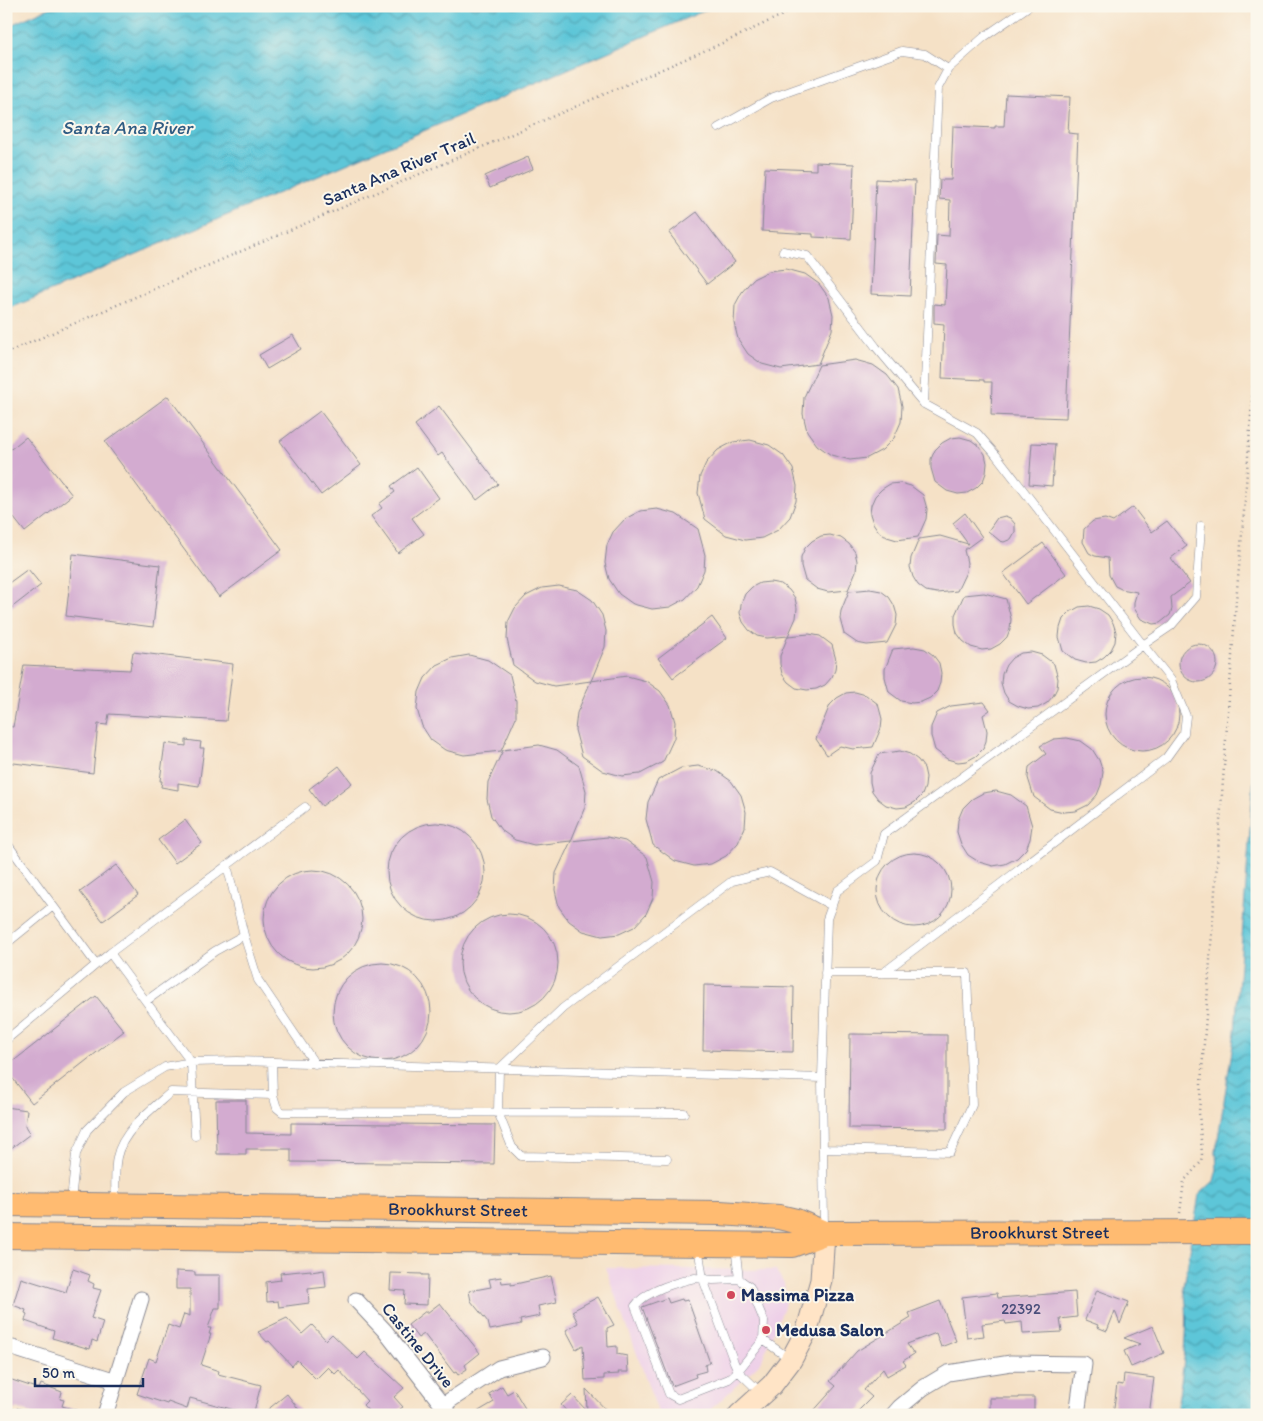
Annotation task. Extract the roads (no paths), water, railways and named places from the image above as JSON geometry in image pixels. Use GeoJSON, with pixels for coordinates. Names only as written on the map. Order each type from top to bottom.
{"type":"FeatureCollection","features":[{"type":"Feature","properties":{"kind":"main road","name":"Brookhurst Street"},"geometry":{"type":"LineString","coordinates":[[6,1204],[720,1213],[779,1217],[796,1221],[824,1233]]}},
{"type":"Feature","properties":{"kind":"main road"},"geometry":{"type":"LineString","coordinates":[[80,1204],[90,1236]]}},
{"type":"Feature","properties":{"kind":"main road","name":"Brookhurst Street"},"geometry":{"type":"LineString","coordinates":[[6,1236],[792,1245],[824,1233],[1257,1232]]}},
{"type":"Feature","properties":{"kind":"street"},"geometry":{"type":"LineString","coordinates":[[739,1415],[772,1385],[791,1360],[807,1330],[821,1280],[824,1233]]}},
{"type":"Feature","properties":{"kind":"street"},"geometry":{"type":"LineString","coordinates":[[108,1414],[116,1380],[141,1299]]}},
{"type":"Feature","properties":{"kind":"street","name":"Castine Drive"},"geometry":{"type":"LineString","coordinates":[[356,1300],[385,1331],[447,1410]]}},
{"type":"Feature","properties":{"kind":"street"},"geometry":{"type":"LineString","coordinates":[[6,1348],[14,1348],[116,1380]]}},
{"type":"Feature","properties":{"kind":"street"},"geometry":{"type":"LineString","coordinates":[[447,1410],[499,1368],[543,1357]]}},
{"type":"Feature","properties":{"kind":"street"},"geometry":{"type":"LineString","coordinates":[[893,1415],[923,1388],[948,1373],[1011,1363],[1084,1364],[1078,1415]]}},
{"type":"Feature","properties":{"kind":"lane"},"geometry":{"type":"LineString","coordinates":[[924,404],[938,88],[948,69],[984,37],[1028,6]]}},
{"type":"Feature","properties":{"kind":"lane"},"geometry":{"type":"LineString","coordinates":[[718,128],[771,98],[902,51],[926,54],[948,69]]}},
{"type":"Feature","properties":{"kind":"lane"},"geometry":{"type":"LineString","coordinates":[[783,251],[807,256],[876,347],[924,404],[977,433],[1171,680],[1186,716],[1184,733],[1166,758],[883,974]]}},
{"type":"Feature","properties":{"kind":"lane"},"geometry":{"type":"LineString","coordinates":[[824,1233],[822,1078],[827,919],[837,891],[877,861],[884,834],[1170,626],[1196,597],[1201,526]]}},
{"type":"Feature","properties":{"kind":"lane"},"geometry":{"type":"LineString","coordinates":[[6,1040],[110,953],[305,807]]}},
{"type":"Feature","properties":{"kind":"lane"},"geometry":{"type":"LineString","coordinates":[[6,842],[96,964]]}},
{"type":"Feature","properties":{"kind":"lane"},"geometry":{"type":"LineString","coordinates":[[227,865],[244,935],[258,980],[315,1064]]}},
{"type":"Feature","properties":{"kind":"lane"},"geometry":{"type":"LineString","coordinates":[[667,1160],[521,1156],[512,1147],[498,1112],[499,1069],[563,1008],[732,881],[770,872],[832,906]]}},
{"type":"Feature","properties":{"kind":"lane"},"geometry":{"type":"LineString","coordinates":[[6,944],[53,906]]}},
{"type":"Feature","properties":{"kind":"lane"},"geometry":{"type":"LineString","coordinates":[[146,1001],[215,951],[244,935]]}},
{"type":"Feature","properties":{"kind":"lane"},"geometry":{"type":"LineString","coordinates":[[110,953],[192,1062],[195,1136]]}},
{"type":"Feature","properties":{"kind":"lane"},"geometry":{"type":"LineString","coordinates":[[823,1149],[950,1152],[972,1105],[967,973],[825,974]]}},
{"type":"Feature","properties":{"kind":"lane"},"geometry":{"type":"LineString","coordinates":[[80,1204],[76,1154],[86,1130],[124,1092],[165,1067],[192,1062],[272,1062],[822,1078]]}},
{"type":"Feature","properties":{"kind":"lane"},"geometry":{"type":"LineString","coordinates":[[272,1062],[273,1095],[277,1108],[282,1112],[684,1113]]}},
{"type":"Feature","properties":{"kind":"lane"},"geometry":{"type":"LineString","coordinates":[[115,1205],[117,1156],[132,1128],[171,1092],[273,1095]]}},
{"type":"Feature","properties":{"kind":"lane"},"geometry":{"type":"LineString","coordinates":[[698,1244],[703,1279],[738,1371],[762,1394]]}},
{"type":"Feature","properties":{"kind":"lane"},"geometry":{"type":"LineString","coordinates":[[735,1245],[739,1279]]}},
{"type":"Feature","properties":{"kind":"lane"},"geometry":{"type":"LineString","coordinates":[[695,1278],[739,1279],[750,1286],[764,1321],[763,1340],[738,1371],[729,1379],[678,1398],[669,1394],[636,1306],[641,1298],[682,1280],[695,1278]]}},
{"type":"Feature","properties":{"kind":"lane"},"geometry":{"type":"LineString","coordinates":[[763,1340],[791,1360]]}},
{"type":"Feature","properties":{"kind":"water","name":"Santa Ana River"},"geometry":{"type":"Polygon","coordinates":[[[54,6],[715,6],[6,310],[6,27],[54,6]]]}},
{"type":"Feature","properties":{"kind":"water"},"geometry":{"type":"Polygon","coordinates":[[[1257,736],[1257,1403],[1255,1415],[1176,1415],[1187,1319],[1184,1287],[1199,1195],[1214,1181],[1217,1169],[1216,1151],[1235,1032],[1257,736]]]}},
{"type":"Feature","properties":{"kind":"place","name":"Massima Pizza"},"geometry":{"type":"Point","coordinates":[731,1295]}},
{"type":"Feature","properties":{"kind":"place","name":"Medusa Salon"},"geometry":{"type":"Point","coordinates":[766,1330]}}]}
